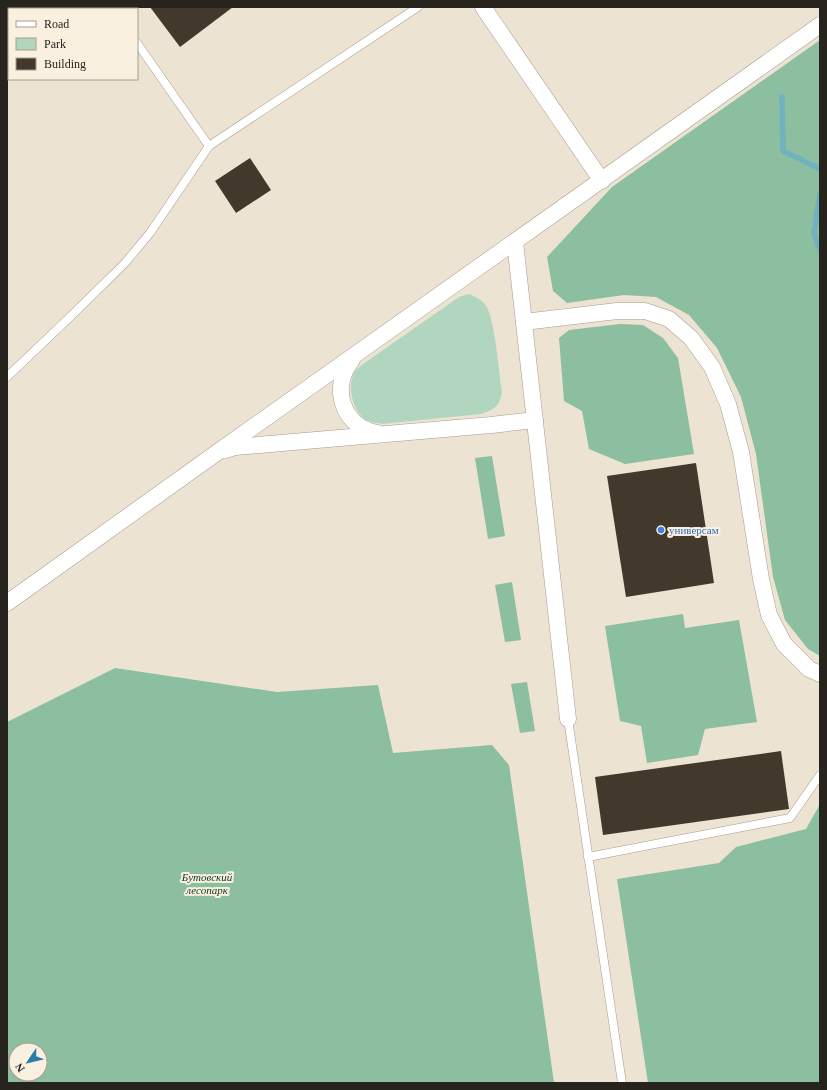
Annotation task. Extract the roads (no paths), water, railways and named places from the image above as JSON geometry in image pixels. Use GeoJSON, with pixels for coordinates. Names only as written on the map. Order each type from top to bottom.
{"type":"FeatureCollection","features":[{"type":"Feature","properties":{"kind":"street"},"geometry":{"type":"LineString","coordinates":[[483,7],[602,181]]}},
{"type":"Feature","properties":{"kind":"street"},"geometry":{"type":"LineString","coordinates":[[7,603],[820,26]]}},
{"type":"Feature","properties":{"kind":"street"},"geometry":{"type":"LineString","coordinates":[[515,242],[568,719]]}},
{"type":"Feature","properties":{"kind":"street"},"geometry":{"type":"LineString","coordinates":[[524,322],[617,311],[645,311],[669,319],[691,338],[712,367],[728,404],[741,452],[760,579],[769,615],[784,644],[809,669],[820,674]]}},
{"type":"Feature","properties":{"kind":"street"},"geometry":{"type":"LineString","coordinates":[[359,353],[346,368],[341,382],[341,400],[347,413],[357,425],[368,432],[382,434]]}},
{"type":"Feature","properties":{"kind":"street"},"geometry":{"type":"LineString","coordinates":[[215,454],[235,447],[534,420]]}},
{"type":"Feature","properties":{"kind":"lane"},"geometry":{"type":"LineString","coordinates":[[7,377],[125,263],[150,233],[209,146],[418,7]]}},
{"type":"Feature","properties":{"kind":"lane"},"geometry":{"type":"LineString","coordinates":[[138,44],[209,146]]}},
{"type":"Feature","properties":{"kind":"lane"},"geometry":{"type":"LineString","coordinates":[[568,719],[622,1083]]}},
{"type":"Feature","properties":{"kind":"lane"},"geometry":{"type":"LineString","coordinates":[[588,857],[790,818],[820,775]]}},
{"type":"Feature","properties":{"kind":"waterway"},"geometry":{"type":"LineString","coordinates":[[782,97],[783,151],[820,169]]}},
{"type":"Feature","properties":{"kind":"waterway"},"geometry":{"type":"LineString","coordinates":[[820,194],[814,233],[820,250]]}},
{"type":"Feature","properties":{"kind":"place","name":"универсам"},"geometry":{"type":"Point","coordinates":[661,530]}},
{"type":"Feature","properties":{"kind":"park label","name":"Бутовский лесопарк"},"geometry":{"type":"Point","coordinates":[207,883]}}]}
